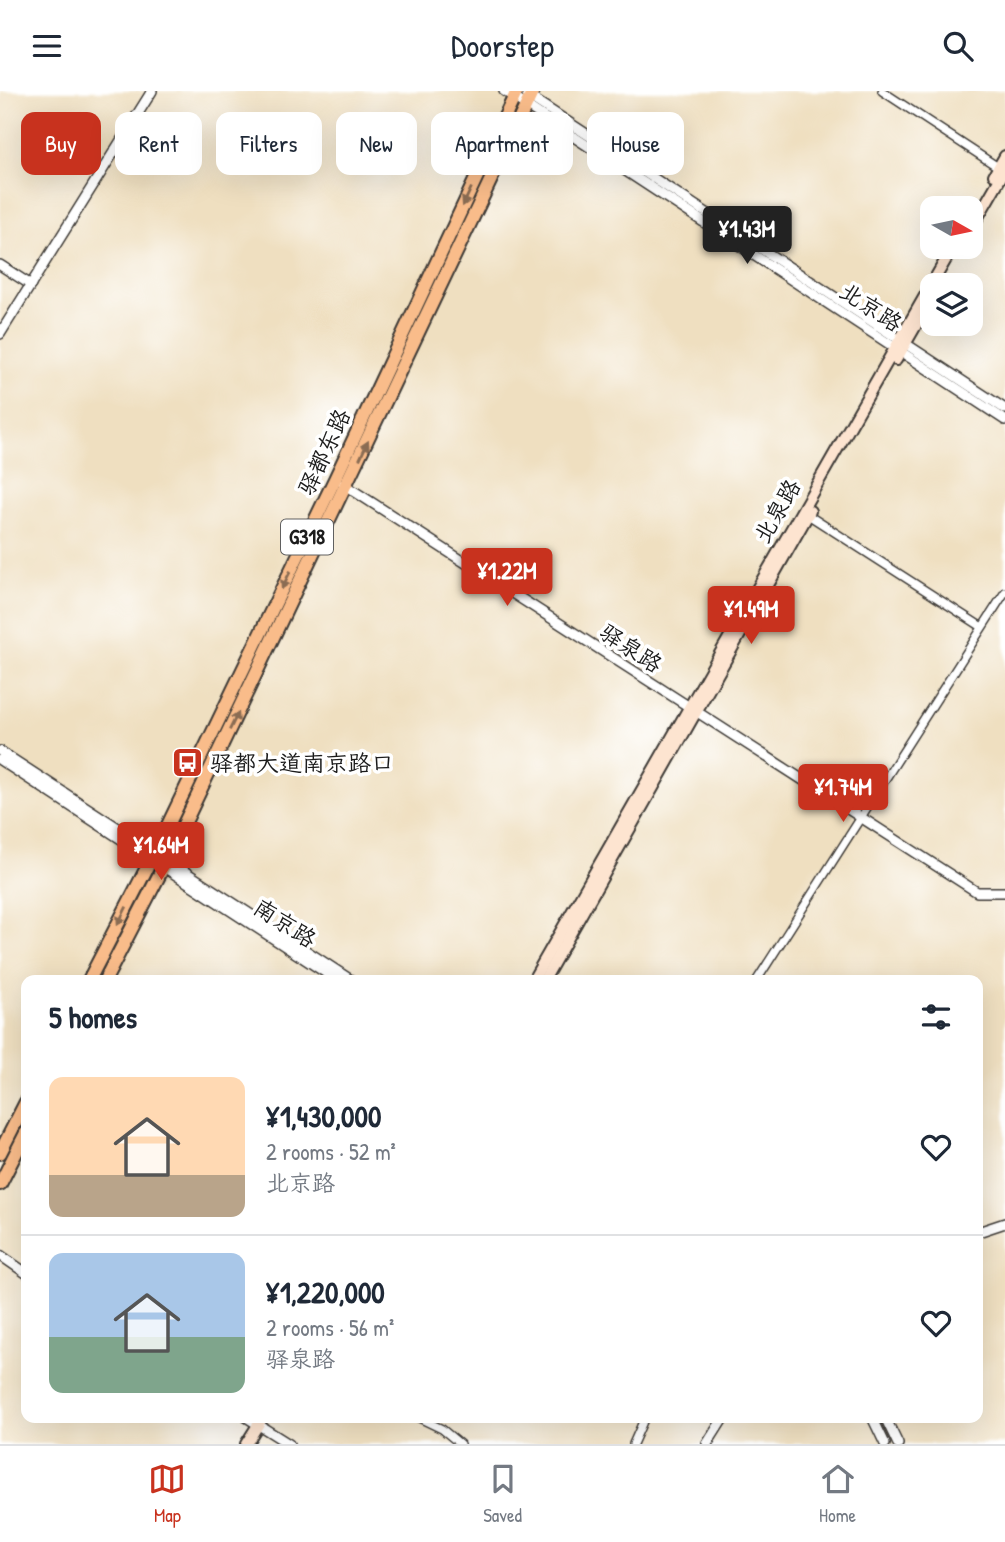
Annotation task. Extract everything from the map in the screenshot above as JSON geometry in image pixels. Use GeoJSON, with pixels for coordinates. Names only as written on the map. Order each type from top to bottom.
{"type":"FeatureCollection","features":[{"type":"Feature","properties":{"kind":"highway","name":"驿都东路"},"geometry":{"type":"LineString","coordinates":[[109,975],[166,863],[521,95]]}},
{"type":"Feature","properties":{"kind":"highway","name":"驿都东路"},"geometry":{"type":"LineString","coordinates":[[92,975],[341,482]]}},
{"type":"Feature","properties":{"kind":"highway"},"geometry":{"type":"LineString","coordinates":[[0,1153],[21,1112]]}},
{"type":"Feature","properties":{"kind":"highway"},"geometry":{"type":"LineString","coordinates":[[0,1184],[21,1143]]}},
{"type":"Feature","properties":{"kind":"main road"},"geometry":{"type":"LineString","coordinates":[[984,205],[1003,169],[1005,156]]}},
{"type":"Feature","properties":{"kind":"main road"},"geometry":{"type":"LineString","coordinates":[[984,196],[1003,169]]}},
{"type":"Feature","properties":{"kind":"main road","name":"北泉路"},"geometry":{"type":"LineString","coordinates":[[536,975],[901,344],[947,259]]}},
{"type":"Feature","properties":{"kind":"main road","name":"北泉路"},"geometry":{"type":"LineString","coordinates":[[901,344],[920,316]]}},
{"type":"Feature","properties":{"kind":"main road","name":"北泉路"},"geometry":{"type":"LineString","coordinates":[[547,975],[691,710]]}},
{"type":"Feature","properties":{"kind":"main road"},"geometry":{"type":"LineString","coordinates":[[240,1444],[254,1423]]}},
{"type":"Feature","properties":{"kind":"main road"},"geometry":{"type":"LineString","coordinates":[[246,1444],[255,1423]]}},
{"type":"Feature","properties":{"kind":"street"},"geometry":{"type":"LineString","coordinates":[[0,334],[152,91]]}},
{"type":"Feature","properties":{"kind":"street"},"geometry":{"type":"LineString","coordinates":[[882,91],[1003,169]]}},
{"type":"Feature","properties":{"kind":"street","name":"北京路"},"geometry":{"type":"LineString","coordinates":[[521,95],[1005,409]]}},
{"type":"Feature","properties":{"kind":"street"},"geometry":{"type":"LineString","coordinates":[[0,265],[31,285]]}},
{"type":"Feature","properties":{"kind":"street","name":"北京路"},"geometry":{"type":"LineString","coordinates":[[901,344],[1005,419]]}},
{"type":"Feature","properties":{"kind":"street","name":"驿泉路"},"geometry":{"type":"LineString","coordinates":[[341,482],[977,892],[1005,893]]}},
{"type":"Feature","properties":{"kind":"street"},"geometry":{"type":"LineString","coordinates":[[804,513],[982,627]]}},
{"type":"Feature","properties":{"kind":"street"},"geometry":{"type":"LineString","coordinates":[[760,975],[1005,592]]}},
{"type":"Feature","properties":{"kind":"street"},"geometry":{"type":"LineString","coordinates":[[0,751],[153,855]]}},
{"type":"Feature","properties":{"kind":"street","name":"南京路"},"geometry":{"type":"LineString","coordinates":[[0,759],[166,863],[330,975]]}},
{"type":"Feature","properties":{"kind":"street"},"geometry":{"type":"LineString","coordinates":[[166,863],[343,975]]}},
{"type":"Feature","properties":{"kind":"street"},"geometry":{"type":"LineString","coordinates":[[983,1230],[1005,1223]]}},
{"type":"Feature","properties":{"kind":"street"},"geometry":{"type":"LineString","coordinates":[[0,1255],[21,1270]]}},
{"type":"Feature","properties":{"kind":"street"},"geometry":{"type":"LineString","coordinates":[[260,1423],[289,1444]]}},
{"type":"Feature","properties":{"kind":"street"},"geometry":{"type":"LineString","coordinates":[[430,1423],[443,1429],[460,1444]]}},
{"type":"Feature","properties":{"kind":"street"},"geometry":{"type":"LineString","coordinates":[[633,1444],[642,1423]]}},
{"type":"Feature","properties":{"kind":"street"},"geometry":{"type":"LineString","coordinates":[[707,1444],[720,1423]]}},
{"type":"Feature","properties":{"kind":"street"},"geometry":{"type":"LineString","coordinates":[[875,1423],[885,1444]]}},
{"type":"Feature","properties":{"kind":"street"},"geometry":{"type":"LineString","coordinates":[[888,1423],[898,1444]]}},
{"type":"Feature","properties":{"kind":"place","name":"驿都大道南京路口"},"geometry":{"type":"Point","coordinates":[187,763]}}]}
